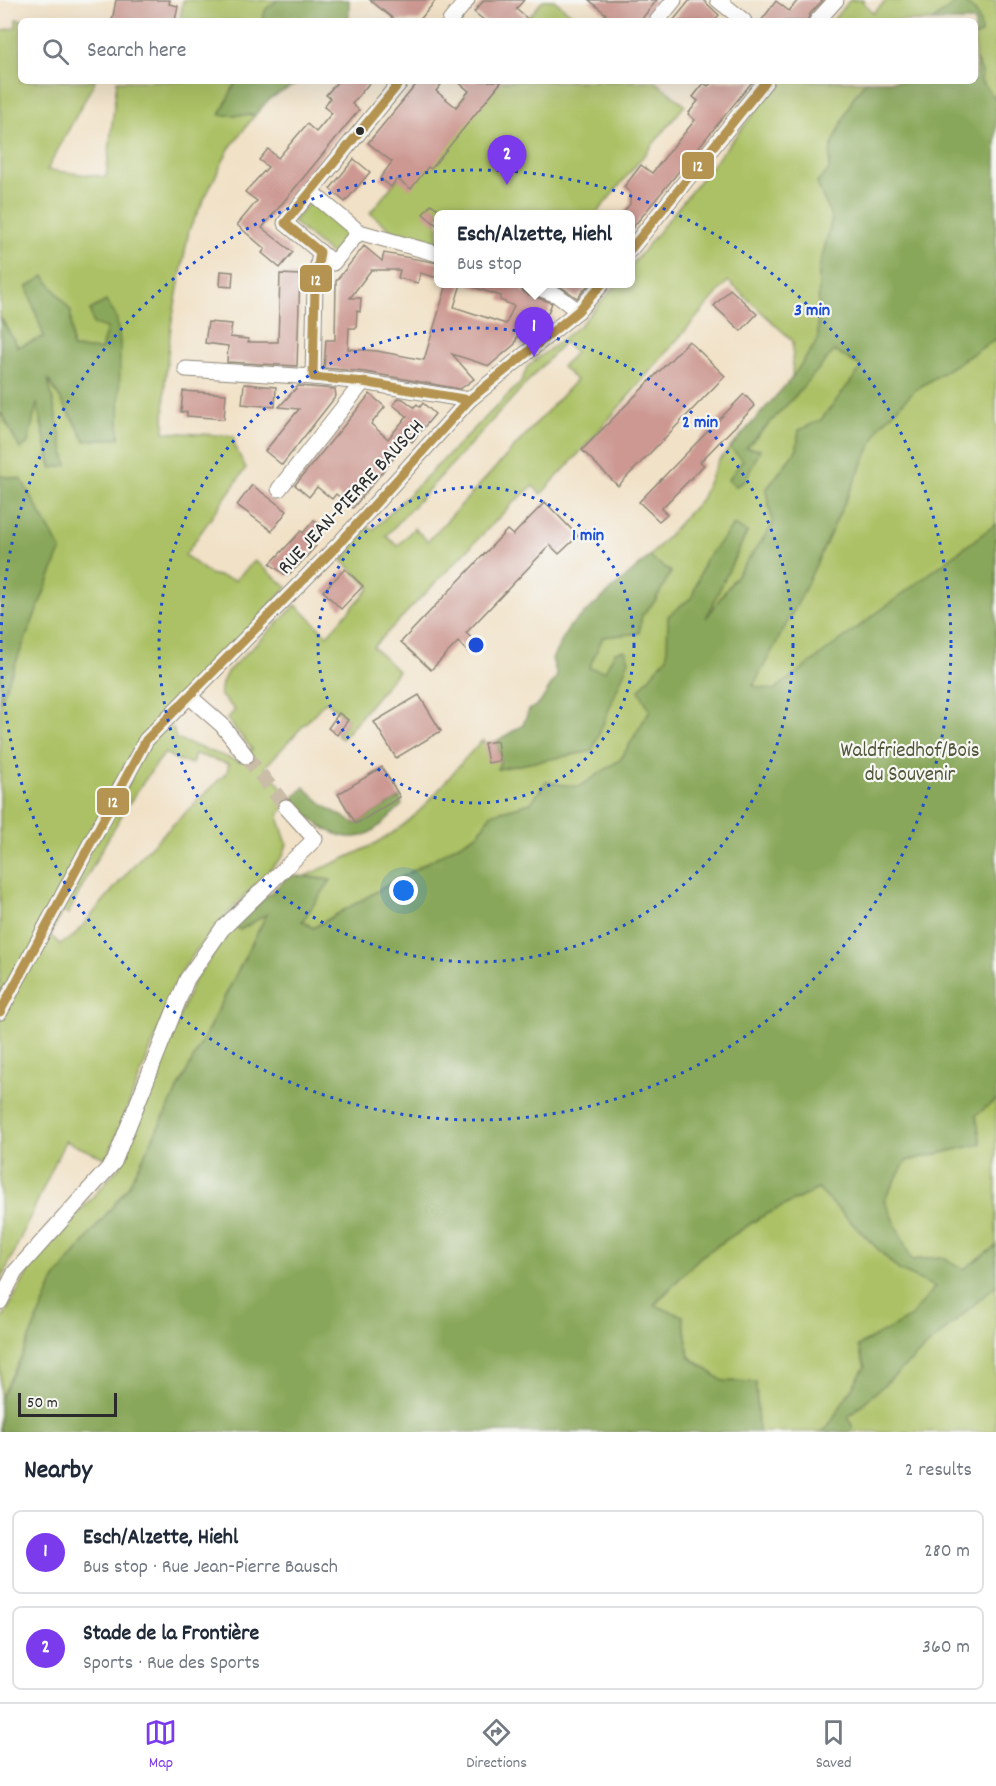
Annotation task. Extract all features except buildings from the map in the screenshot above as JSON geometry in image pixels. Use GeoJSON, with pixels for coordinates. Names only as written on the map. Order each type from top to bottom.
{"type":"FeatureCollection","features":[{"type":"Feature","properties":{"kind":"street"},"geometry":{"type":"LineString","coordinates":[[452,18],[467,0]]}},
{"type":"Feature","properties":{"kind":"street"},"geometry":{"type":"LineString","coordinates":[[659,18],[674,0]]}},
{"type":"Feature","properties":{"kind":"street"},"geometry":{"type":"LineString","coordinates":[[718,0],[740,18]]}},
{"type":"Feature","properties":{"kind":"street"},"geometry":{"type":"LineString","coordinates":[[821,18],[836,0]]}},
{"type":"Feature","properties":{"kind":"street"},"geometry":{"type":"LineString","coordinates":[[359,232],[333,263],[285,223],[399,84]]}},
{"type":"Feature","properties":{"kind":"street"},"geometry":{"type":"LineString","coordinates":[[635,244],[764,84]]}},
{"type":"Feature","properties":{"kind":"street"},"geometry":{"type":"LineString","coordinates":[[311,192],[359,232],[434,253]]}},
{"type":"Feature","properties":{"kind":"street"},"geometry":{"type":"LineString","coordinates":[[313,377],[315,285],[320,252]]}},
{"type":"Feature","properties":{"kind":"street"},"geometry":{"type":"LineString","coordinates":[[539,288],[557,295],[578,311]]}},
{"type":"Feature","properties":{"kind":"street","name":"RUE JEAN-PIERRE BAUSCH"},"geometry":{"type":"LineString","coordinates":[[0,1012],[146,740],[358,525],[470,400],[578,311],[598,288]]}},
{"type":"Feature","properties":{"kind":"street"},"geometry":{"type":"LineString","coordinates":[[186,369],[363,382],[470,400]]}},
{"type":"Feature","properties":{"kind":"street"},"geometry":{"type":"LineString","coordinates":[[279,489],[363,382]]}},
{"type":"Feature","properties":{"kind":"street"},"geometry":{"type":"LineString","coordinates":[[189,696],[222,725],[246,756]]}},
{"type":"Feature","properties":{"kind":"street"},"geometry":{"type":"LineString","coordinates":[[0,1302],[15,1272],[114,1162],[187,979],[222,929],[315,840],[286,807]]}},
{"type":"Feature","properties":{"kind":"green space"},"geometry":{"type":"Polygon","coordinates":[[[183,0],[278,0],[266,9],[263,18],[180,18],[183,0]]]}},
{"type":"Feature","properties":{"kind":"green space"},"geometry":{"type":"Polygon","coordinates":[[[278,0],[349,0],[349,18],[263,18],[266,9],[278,0]]]}},
{"type":"Feature","properties":{"kind":"green space"},"geometry":{"type":"Polygon","coordinates":[[[543,0],[554,0],[576,18],[528,18],[543,0]]]}},
{"type":"Feature","properties":{"kind":"green space"},"geometry":{"type":"Polygon","coordinates":[[[850,0],[864,0],[863,2],[873,13],[887,0],[959,0],[936,18],[835,18],[850,0]]]}},
{"type":"Feature","properties":{"kind":"green space"},"geometry":{"type":"Polygon","coordinates":[[[959,0],[973,9],[978,17],[980,22],[981,33],[978,35],[978,18],[936,18],[959,0]]]}},
{"type":"Feature","properties":{"kind":"green space"},"geometry":{"type":"Polygon","coordinates":[[[961,0],[996,0],[996,102],[978,74],[978,35],[981,33],[975,11],[961,0]]]}},
{"type":"Feature","properties":{"kind":"green space"},"geometry":{"type":"Polygon","coordinates":[[[16,19],[18,19],[18,84],[93,84],[47,170],[106,177],[117,84],[235,84],[220,115],[255,115],[229,149],[189,230],[171,326],[165,382],[164,432],[234,436],[235,447],[246,468],[185,555],[210,574],[235,580],[255,561],[287,587],[146,740],[173,727],[176,739],[240,762],[252,749],[227,719],[235,710],[220,695],[227,672],[296,605],[327,635],[370,588],[342,560],[353,549],[350,544],[366,527],[374,529],[522,381],[527,367],[580,325],[613,288],[635,288],[635,261],[778,84],[864,84],[853,98],[831,148],[829,170],[817,183],[832,219],[819,269],[818,340],[792,379],[793,341],[728,281],[543,492],[541,494],[533,486],[513,503],[373,647],[398,671],[342,739],[337,735],[348,720],[326,701],[265,767],[292,800],[280,813],[279,820],[287,844],[283,856],[217,925],[182,971],[107,1159],[65,1141],[0,1283],[0,702],[61,550],[21,479],[0,476],[0,415],[20,448],[28,443],[36,401],[51,468],[48,377],[85,441],[107,328],[101,350],[72,348],[71,311],[27,287],[44,337],[18,347],[0,317],[0,31],[16,27],[16,19]],[[564,342],[386,536],[398,546],[414,528],[428,541],[576,380],[562,367],[575,352],[564,342]],[[165,753],[124,811],[68,914],[62,912],[50,935],[60,944],[73,937],[144,853],[227,772],[229,764],[195,754],[192,764],[165,753]]]}},
{"type":"Feature","properties":{"kind":"green space","name":"Waldfriedhof/Bois du Souvenir"},"geometry":{"type":"Polygon","coordinates":[[[978,64],[982,72],[981,81],[996,102],[996,339],[915,390],[880,426],[801,597],[753,686],[774,690],[996,524],[996,1100],[976,1115],[981,1144],[906,1161],[884,1200],[912,1260],[941,1257],[964,1269],[996,1246],[996,1285],[848,1417],[853,1428],[849,1432],[821,1432],[827,1428],[865,1367],[858,1346],[911,1317],[935,1287],[899,1270],[818,1189],[759,1218],[700,1257],[654,1305],[683,1316],[689,1357],[723,1381],[756,1382],[758,1432],[0,1432],[0,1398],[22,1356],[54,1280],[128,1187],[267,914],[240,930],[234,926],[290,875],[331,880],[302,921],[313,928],[479,833],[491,814],[531,803],[546,782],[579,787],[621,759],[650,710],[639,690],[667,657],[668,616],[692,597],[705,560],[734,525],[747,532],[706,618],[773,525],[766,490],[797,449],[799,430],[821,420],[862,367],[834,351],[746,448],[760,450],[745,481],[736,486],[728,480],[743,460],[730,448],[791,379],[818,340],[819,269],[832,219],[817,183],[829,170],[831,148],[853,98],[864,84],[978,84],[978,64]]]}},
{"type":"Feature","properties":{"kind":"green space"},"geometry":{"type":"Polygon","coordinates":[[[235,84],[296,84],[269,99],[255,115],[220,115],[235,84]]]}},
{"type":"Feature","properties":{"kind":"green space"},"geometry":{"type":"Polygon","coordinates":[[[475,84],[659,84],[685,105],[599,210],[434,210],[434,246],[396,234],[370,213],[475,84]]]}},
{"type":"Feature","properties":{"kind":"green space"},"geometry":{"type":"Polygon","coordinates":[[[312,199],[352,233],[333,256],[293,222],[312,199]]]}},
{"type":"Feature","properties":{"kind":"green space"},"geometry":{"type":"Polygon","coordinates":[[[44,276],[71,311],[72,348],[101,350],[107,328],[93,324],[90,310],[106,301],[116,316],[120,341],[119,438],[86,441],[48,379],[67,465],[52,468],[37,403],[28,443],[20,449],[2,414],[0,415],[0,317],[18,347],[44,337],[27,287],[44,276]]]}},
{"type":"Feature","properties":{"kind":"green space"},"geometry":{"type":"Polygon","coordinates":[[[996,339],[996,524],[774,690],[753,686],[801,597],[880,426],[915,390],[996,339]]]}},
{"type":"Feature","properties":{"kind":"green space"},"geometry":{"type":"Polygon","coordinates":[[[834,350],[863,367],[821,420],[799,430],[797,449],[766,490],[773,525],[703,622],[747,533],[705,560],[692,597],[668,616],[667,657],[639,690],[650,710],[621,759],[579,787],[546,782],[531,803],[491,814],[479,833],[313,928],[302,921],[331,880],[305,876],[390,835],[424,806],[483,740],[485,743],[497,741],[500,761],[498,769],[592,751],[625,651],[615,652],[605,671],[588,669],[603,637],[639,633],[642,615],[655,601],[671,572],[649,557],[701,499],[718,461],[730,448],[744,460],[759,449],[746,448],[797,394],[834,350]]]}},
{"type":"Feature","properties":{"kind":"green space"},"geometry":{"type":"Polygon","coordinates":[[[0,476],[21,479],[61,550],[0,702],[0,476]]]}},
{"type":"Feature","properties":{"kind":"green space"},"geometry":{"type":"Polygon","coordinates":[[[649,557],[671,572],[655,601],[642,615],[639,633],[603,637],[589,668],[605,671],[615,652],[625,650],[629,660],[592,751],[498,769],[500,761],[497,741],[523,725],[529,710],[540,703],[557,676],[552,659],[569,627],[649,557]]]}},
{"type":"Feature","properties":{"kind":"green space"},"geometry":{"type":"Polygon","coordinates":[[[304,787],[326,807],[356,824],[400,797],[402,805],[369,833],[358,837],[347,837],[327,830],[292,800],[304,787]]]}},
{"type":"Feature","properties":{"kind":"green space"},"geometry":{"type":"Polygon","coordinates":[[[267,913],[128,1187],[54,1280],[22,1356],[0,1398],[0,1323],[32,1265],[121,1165],[193,982],[234,926],[240,930],[267,913]]]}},
{"type":"Feature","properties":{"kind":"green space"},"geometry":{"type":"Polygon","coordinates":[[[996,1100],[996,1246],[964,1269],[941,1257],[912,1260],[884,1200],[906,1161],[981,1144],[975,1115],[996,1100]]]}},
{"type":"Feature","properties":{"kind":"green space"},"geometry":{"type":"Polygon","coordinates":[[[818,1189],[899,1270],[936,1287],[911,1317],[858,1346],[865,1367],[827,1428],[821,1432],[758,1432],[756,1382],[723,1381],[689,1356],[683,1316],[654,1306],[700,1257],[759,1218],[818,1189]]]}},
{"type":"Feature","properties":{"kind":"green space"},"geometry":{"type":"Polygon","coordinates":[[[996,1285],[996,1432],[849,1432],[853,1428],[848,1417],[996,1285]]]}},
{"type":"Feature","properties":{"kind":"tunnel"},"geometry":{"type":"LineString","coordinates":[[246,756],[286,807]]}},
{"type":"Feature","properties":{"kind":"transit line","name":"12"},"geometry":{"type":"LineString","coordinates":[[399,84],[285,223],[320,252],[315,285],[313,377],[363,382],[469,400]]}},
{"type":"Feature","properties":{"kind":"transit line","name":"12"},"geometry":{"type":"LineString","coordinates":[[635,244],[764,84]]}},
{"type":"Feature","properties":{"kind":"transit line","name":"12"},"geometry":{"type":"LineString","coordinates":[[0,1012],[146,740],[338,545],[469,400],[578,311],[598,288]]}},
{"type":"Feature","properties":{"kind":"place","name":"Stade de la Frontière"},"geometry":{"type":"Point","coordinates":[507,185]}},
{"type":"Feature","properties":{"kind":"place","name":"Esch/Alzette, Hiehl"},"geometry":{"type":"Point","coordinates":[534,357]}}]}
